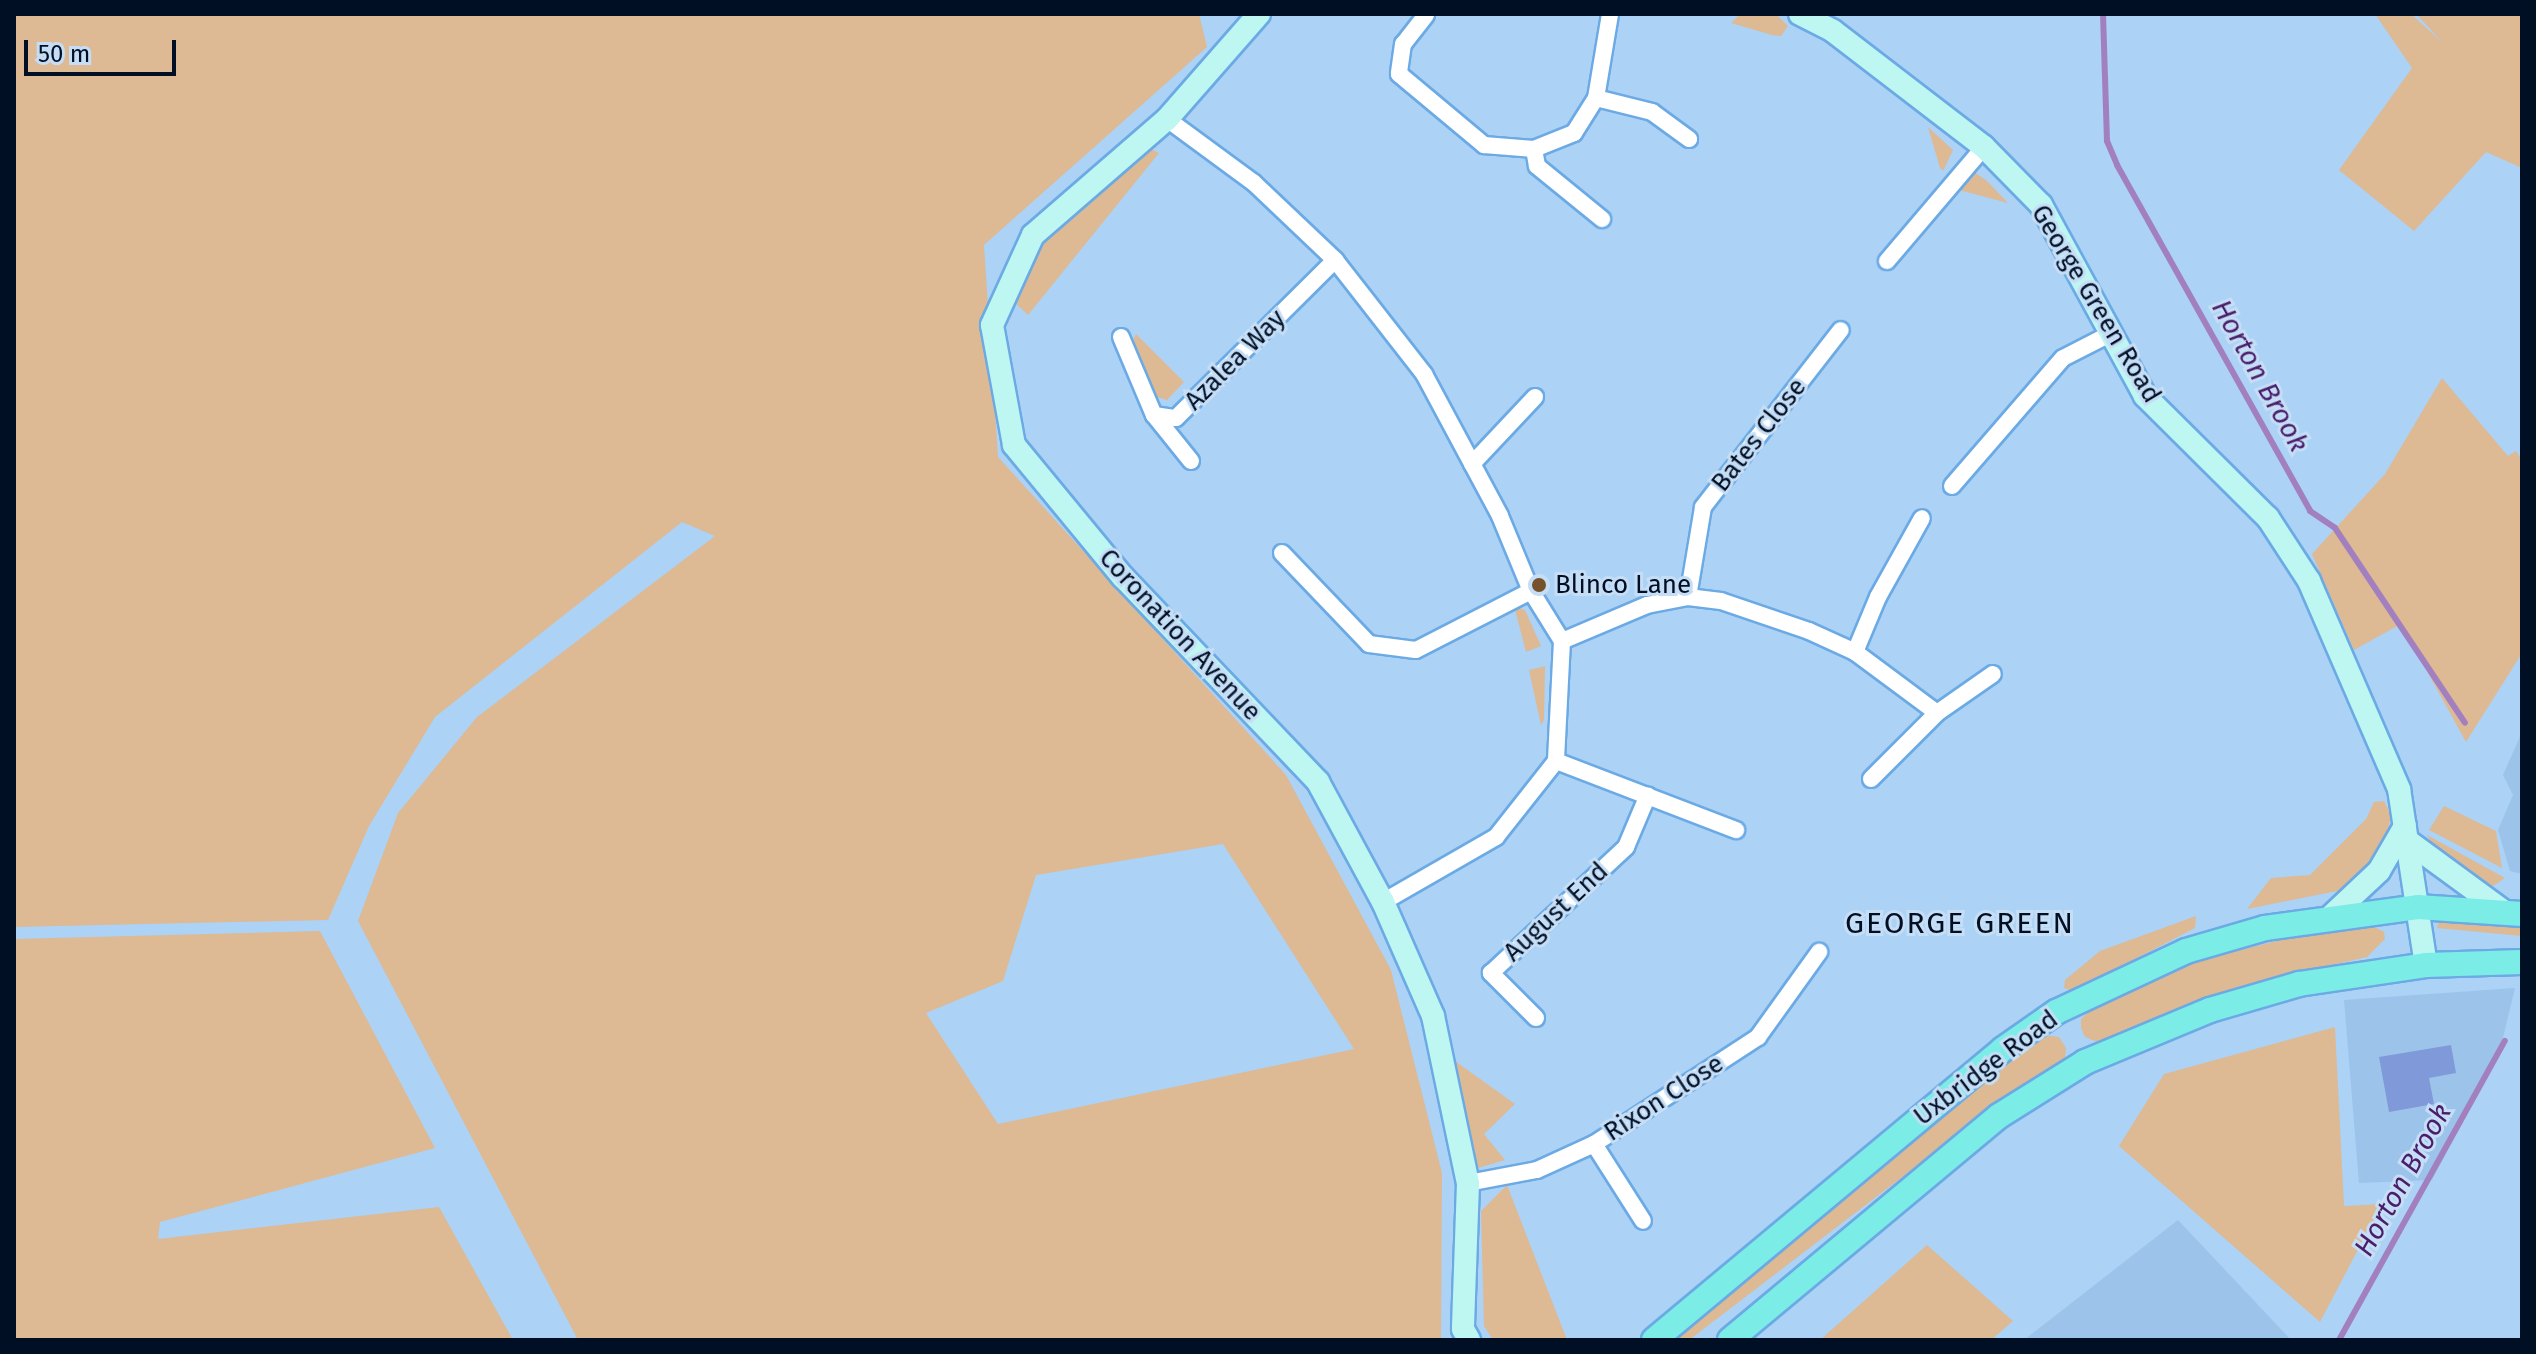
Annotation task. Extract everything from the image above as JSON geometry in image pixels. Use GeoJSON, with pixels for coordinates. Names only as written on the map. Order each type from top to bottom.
{"type":"FeatureCollection","features":[{"type":"Feature","properties":{"kind":"main road","name":"Uxbridge Road"},"geometry":{"type":"LineString","coordinates":[[1654,1340],[1980,1068],[2056,1012],[2186,951],[2265,928],[2418,907],[2514,913]]}},
{"type":"Feature","properties":{"kind":"main road","name":"Uxbridge Road"},"geometry":{"type":"LineString","coordinates":[[1730,1340],[1999,1116],[2085,1062],[2210,1010],[2299,984],[2426,965],[2522,962]]}},
{"type":"Feature","properties":{"kind":"street","name":"Coronation Avenue"},"geometry":{"type":"LineString","coordinates":[[1259,14],[1167,119],[1033,235],[1011,276],[992,325],[1014,445],[1123,577],[1318,782],[1383,902],[1433,1016],[1468,1183],[1463,1329],[1469,1340]]}},
{"type":"Feature","properties":{"kind":"street"},"geometry":{"type":"LineString","coordinates":[[1426,15],[1403,44],[1399,74],[1484,145],[1534,149],[1574,133],[1596,98],[1610,14]]}},
{"type":"Feature","properties":{"kind":"street","name":"George Green Road"},"geometry":{"type":"LineString","coordinates":[[1800,14],[1833,31],[1984,147],[2041,205],[2145,396],[2268,518],[2309,581],[2399,789],[2426,965]]}},
{"type":"Feature","properties":{"kind":"street"},"geometry":{"type":"LineString","coordinates":[[1596,98],[1652,112],[1689,139]]}},
{"type":"Feature","properties":{"kind":"street"},"geometry":{"type":"LineString","coordinates":[[1167,119],[1254,183],[1335,260],[1424,374],[1472,464],[1531,591],[1562,641],[1556,761],[1496,837],[1383,902]]}},
{"type":"Feature","properties":{"kind":"street"},"geometry":{"type":"LineString","coordinates":[[1887,261],[1984,147]]}},
{"type":"Feature","properties":{"kind":"street"},"geometry":{"type":"LineString","coordinates":[[1534,149],[1537,166],[1602,219]]}},
{"type":"Feature","properties":{"kind":"street","name":"Azalea Way"},"geometry":{"type":"LineString","coordinates":[[1121,337],[1154,415],[1176,418],[1335,260]]}},
{"type":"Feature","properties":{"kind":"street","name":"Bates Close"},"geometry":{"type":"LineString","coordinates":[[1688,597],[1703,507],[1841,330]]}},
{"type":"Feature","properties":{"kind":"street"},"geometry":{"type":"LineString","coordinates":[[1952,486],[2063,358],[2110,334]]}},
{"type":"Feature","properties":{"kind":"street"},"geometry":{"type":"LineString","coordinates":[[1472,464],[1535,397]]}},
{"type":"Feature","properties":{"kind":"street"},"geometry":{"type":"LineString","coordinates":[[1154,415],[1191,461]]}},
{"type":"Feature","properties":{"kind":"street"},"geometry":{"type":"LineString","coordinates":[[1855,652],[1878,597],[1922,518]]}},
{"type":"Feature","properties":{"kind":"street"},"geometry":{"type":"LineString","coordinates":[[1282,553],[1369,644],[1416,650],[1531,591]]}},
{"type":"Feature","properties":{"kind":"street"},"geometry":{"type":"LineString","coordinates":[[1562,641],[1647,605],[1688,597],[1736,606],[1855,652],[1937,713]]}},
{"type":"Feature","properties":{"kind":"street"},"geometry":{"type":"LineString","coordinates":[[1871,779],[1937,713],[1993,674]]}},
{"type":"Feature","properties":{"kind":"street"},"geometry":{"type":"LineString","coordinates":[[1556,761],[1736,830]]}},
{"type":"Feature","properties":{"kind":"street","name":"August End"},"geometry":{"type":"LineString","coordinates":[[1536,1018],[1491,973],[1626,847],[1648,795]]}},
{"type":"Feature","properties":{"kind":"street"},"geometry":{"type":"LineString","coordinates":[[2330,917],[2379,871],[2407,834],[2514,913]]}},
{"type":"Feature","properties":{"kind":"street","name":"Rixon Close"},"geometry":{"type":"LineString","coordinates":[[1468,1183],[1537,1170],[1594,1144],[1758,1037],[1819,952]]}},
{"type":"Feature","properties":{"kind":"street"},"geometry":{"type":"LineString","coordinates":[[1594,1144],[1643,1221]]}},
{"type":"Feature","properties":{"kind":"shaded area"},"geometry":{"type":"Polygon","coordinates":[[[14,14],[1199,14],[1207,47],[984,245],[998,457],[1286,775],[1391,970],[1442,1173],[1441,1340],[578,1340],[358,921],[398,813],[477,717],[715,536],[682,522],[435,717],[369,826],[328,920],[14,927],[14,14]],[[1223,844],[1036,875],[1003,981],[926,1013],[998,1124],[1354,1049],[1223,844]]]}},
{"type":"Feature","properties":{"kind":"shaded area"},"geometry":{"type":"Polygon","coordinates":[[[1740,14],[1776,14],[1788,26],[1781,36],[1731,23],[1740,14]]]}},
{"type":"Feature","properties":{"kind":"shaded area"},"geometry":{"type":"Polygon","coordinates":[[[2375,14],[2411,14],[2442,42],[2416,14],[2522,14],[2522,168],[2486,152],[2414,231],[2339,170],[2412,68],[2375,14]]]}},
{"type":"Feature","properties":{"kind":"shaded area"},"geometry":{"type":"Polygon","coordinates":[[[1928,127],[1953,150],[1943,171],[1940,168],[1928,127]]]}},
{"type":"Feature","properties":{"kind":"shaded area"},"geometry":{"type":"Polygon","coordinates":[[[1141,144],[1159,153],[1028,315],[1010,298],[1033,242],[1141,144]]]}},
{"type":"Feature","properties":{"kind":"shaded area"},"geometry":{"type":"Polygon","coordinates":[[[1974,172],[1987,181],[2008,203],[1955,189],[1974,172]]]}},
{"type":"Feature","properties":{"kind":"shaded area"},"geometry":{"type":"Polygon","coordinates":[[[1136,334],[1184,382],[1167,400],[1157,397],[1132,343],[1136,334]]]}},
{"type":"Feature","properties":{"kind":"shaded area"},"geometry":{"type":"Polygon","coordinates":[[[2442,378],[2508,456],[2516,451],[2522,460],[2522,653],[2466,742],[2401,624],[2354,650],[2312,554],[2385,474],[2442,378]]]}},
{"type":"Feature","properties":{"kind":"shaded area"},"geometry":{"type":"Polygon","coordinates":[[[1514,606],[1525,610],[1541,646],[1526,652],[1514,606]]]}},
{"type":"Feature","properties":{"kind":"shaded area"},"geometry":{"type":"Polygon","coordinates":[[[1545,666],[1544,720],[1541,725],[1529,670],[1545,666]]]}},
{"type":"Feature","properties":{"kind":"shaded area"},"geometry":{"type":"Polygon","coordinates":[[[2522,732],[2522,874],[2510,871],[2498,830],[2513,795],[2503,775],[2522,732]]]}},
{"type":"Feature","properties":{"kind":"shaded area"},"geometry":{"type":"Polygon","coordinates":[[[2384,801],[2391,815],[2383,856],[2347,889],[2247,909],[2271,878],[2310,875],[2366,819],[2374,802],[2384,801]]]}},
{"type":"Feature","properties":{"kind":"shaded area"},"geometry":{"type":"Polygon","coordinates":[[[2444,806],[2496,831],[2502,868],[2429,830],[2444,806]]]}},
{"type":"Feature","properties":{"kind":"shaded area"},"geometry":{"type":"Polygon","coordinates":[[[2427,835],[2505,878],[2493,886],[2473,882],[2441,861],[2427,835]]]}},
{"type":"Feature","properties":{"kind":"shaded area"},"geometry":{"type":"Polygon","coordinates":[[[2196,916],[2195,928],[2073,991],[2064,988],[2065,980],[2100,951],[2196,916]]]}},
{"type":"Feature","properties":{"kind":"shaded area"},"geometry":{"type":"Polygon","coordinates":[[[2452,920],[2522,925],[2522,936],[2437,928],[2439,922],[2452,920]]]}},
{"type":"Feature","properties":{"kind":"shaded area"},"geometry":{"type":"Polygon","coordinates":[[[2369,924],[2384,932],[2385,939],[2367,957],[2240,986],[2100,1043],[2085,1037],[2081,1028],[2081,1019],[2093,1008],[2200,960],[2309,933],[2369,924]]]}},
{"type":"Feature","properties":{"kind":"shaded area"},"geometry":{"type":"Polygon","coordinates":[[[320,931],[435,1148],[160,1222],[158,1239],[439,1207],[513,1340],[14,1340],[14,939],[320,931]]]}},
{"type":"Feature","properties":{"kind":"shaded area"},"geometry":{"type":"Polygon","coordinates":[[[2515,988],[2499,1054],[2432,1180],[2359,1183],[2344,1000],[2515,988]]]}},
{"type":"Feature","properties":{"kind":"shaded area"},"geometry":{"type":"Polygon","coordinates":[[[2335,1027],[2344,1206],[2382,1204],[2320,1322],[2119,1146],[2164,1074],[2335,1027]]]}},
{"type":"Feature","properties":{"kind":"shaded area"},"geometry":{"type":"Polygon","coordinates":[[[2044,1035],[2059,1037],[2066,1048],[2065,1059],[2056,1068],[1999,1103],[1689,1340],[1663,1340],[1968,1087],[2044,1035]]]}},
{"type":"Feature","properties":{"kind":"shaded area"},"geometry":{"type":"Polygon","coordinates":[[[1455,1061],[1515,1104],[1484,1134],[1505,1160],[1478,1168],[1455,1061]]]}},
{"type":"Feature","properties":{"kind":"shaded area"},"geometry":{"type":"Polygon","coordinates":[[[1507,1185],[1567,1340],[1493,1340],[1484,1326],[1481,1211],[1507,1185]]]}},
{"type":"Feature","properties":{"kind":"shaded area"},"geometry":{"type":"Polygon","coordinates":[[[2178,1220],[2291,1340],[2024,1340],[2178,1220]]]}},
{"type":"Feature","properties":{"kind":"shaded area"},"geometry":{"type":"Polygon","coordinates":[[[1927,1245],[2013,1321],[1991,1340],[1820,1340],[1927,1245]]]}},
{"type":"Feature","properties":{"kind":"building"},"geometry":{"type":"Polygon","coordinates":[[[2451,1045],[2456,1073],[2429,1078],[2434,1104],[2389,1112],[2379,1057],[2451,1045]]]}},
{"type":"Feature","properties":{"kind":"waterway","name":"Horton Brook"},"geometry":{"type":"LineString","coordinates":[[2103,14],[2107,141],[2117,165],[2310,511],[2335,528],[2465,723]]}},
{"type":"Feature","properties":{"kind":"waterway","name":"Horton Brook"},"geometry":{"type":"LineString","coordinates":[[2339,1340],[2505,1041]]}},
{"type":"Feature","properties":{"kind":"place","name":"Blinco Lane"},"geometry":{"type":"Point","coordinates":[1539,585]}},
{"type":"Feature","properties":{"kind":"district","name":"GEORGE GREEN"},"geometry":{"type":"Point","coordinates":[1960,923]}}]}
